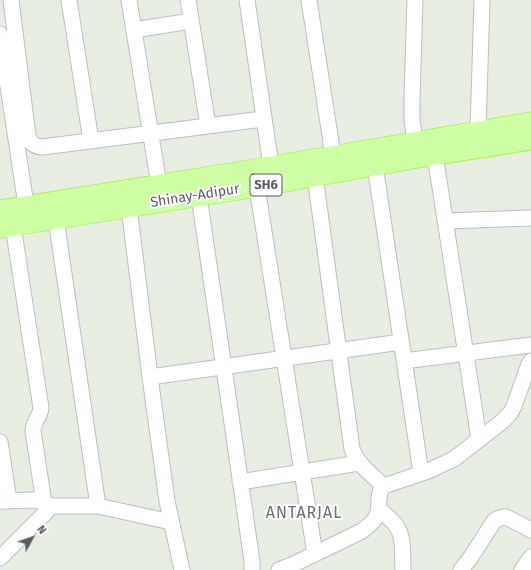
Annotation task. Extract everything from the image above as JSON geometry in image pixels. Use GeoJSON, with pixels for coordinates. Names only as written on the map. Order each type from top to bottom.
{"type":"FeatureCollection","features":[{"type":"Feature","properties":{"kind":"main road","name":"Shinay-Adipur"},"geometry":{"type":"LineString","coordinates":[[6,227],[257,187],[375,166],[423,152],[478,131],[531,122]]}},
{"type":"Feature","properties":{"kind":"main road","name":"Shinay-Adipur"},"geometry":{"type":"LineString","coordinates":[[0,210],[159,185],[333,155],[423,152],[531,140]]}},
{"type":"Feature","properties":{"kind":"street"},"geometry":{"type":"LineString","coordinates":[[11,0],[28,136],[31,143],[35,146],[42,147],[263,119]]}},
{"type":"Feature","properties":{"kind":"street"},"geometry":{"type":"LineString","coordinates":[[68,0],[91,141]]}},
{"type":"Feature","properties":{"kind":"street"},"geometry":{"type":"LineString","coordinates":[[129,0],[159,185]]}},
{"type":"Feature","properties":{"kind":"street"},"geometry":{"type":"LineString","coordinates":[[188,0],[208,126]]}},
{"type":"Feature","properties":{"kind":"street"},"geometry":{"type":"LineString","coordinates":[[247,0],[270,166]]}},
{"type":"Feature","properties":{"kind":"street"},"geometry":{"type":"LineString","coordinates":[[309,0],[333,155]]}},
{"type":"Feature","properties":{"kind":"street"},"geometry":{"type":"LineString","coordinates":[[416,0],[412,121],[445,221],[479,439]]}},
{"type":"Feature","properties":{"kind":"street"},"geometry":{"type":"LineString","coordinates":[[478,131],[482,0]]}},
{"type":"Feature","properties":{"kind":"street"},"geometry":{"type":"LineString","coordinates":[[134,30],[191,21]]}},
{"type":"Feature","properties":{"kind":"street"},"geometry":{"type":"LineString","coordinates":[[0,38],[26,205]]}},
{"type":"Feature","properties":{"kind":"street"},"geometry":{"type":"LineString","coordinates":[[375,166],[421,473]]}},
{"type":"Feature","properties":{"kind":"street"},"geometry":{"type":"LineString","coordinates":[[316,176],[352,449],[359,463],[384,486]]}},
{"type":"Feature","properties":{"kind":"street"},"geometry":{"type":"LineString","coordinates":[[257,187],[314,554]]}},
{"type":"Feature","properties":{"kind":"street"},"geometry":{"type":"LineString","coordinates":[[199,196],[252,561],[252,570]]}},
{"type":"Feature","properties":{"kind":"street"},"geometry":{"type":"LineString","coordinates":[[129,207],[167,501],[182,570]]}},
{"type":"Feature","properties":{"kind":"street"},"geometry":{"type":"LineString","coordinates":[[445,221],[531,218]]}},
{"type":"Feature","properties":{"kind":"street"},"geometry":{"type":"LineString","coordinates":[[56,219],[98,506]]}},
{"type":"Feature","properties":{"kind":"street"},"geometry":{"type":"LineString","coordinates":[[6,227],[41,408],[40,413],[33,425],[33,431],[48,505]]}},
{"type":"Feature","properties":{"kind":"street"},"geometry":{"type":"LineString","coordinates":[[150,377],[401,342]]}},
{"type":"Feature","properties":{"kind":"street"},"geometry":{"type":"LineString","coordinates":[[404,361],[531,345]]}},
{"type":"Feature","properties":{"kind":"street"},"geometry":{"type":"LineString","coordinates":[[279,570],[362,531],[376,517],[379,509],[380,489],[384,486],[438,467],[454,459],[504,420],[514,406],[531,361]]}},
{"type":"Feature","properties":{"kind":"street"},"geometry":{"type":"LineString","coordinates":[[0,442],[4,501],[33,500],[40,501],[48,505],[98,506],[171,522]]}},
{"type":"Feature","properties":{"kind":"street"},"geometry":{"type":"LineString","coordinates":[[240,482],[359,463]]}},
{"type":"Feature","properties":{"kind":"street"},"geometry":{"type":"LineString","coordinates":[[0,558],[48,505]]}},
{"type":"Feature","properties":{"kind":"street"},"geometry":{"type":"LineString","coordinates":[[379,509],[396,524],[400,531],[402,540],[402,570]]}},
{"type":"Feature","properties":{"kind":"street"},"geometry":{"type":"LineString","coordinates":[[461,570],[498,518],[506,516],[531,530]]}},
{"type":"Feature","properties":{"kind":"street"},"geometry":{"type":"LineString","coordinates":[[522,570],[531,557]]}},
{"type":"Feature","properties":{"kind":"district","name":"ANTARJAL"},"geometry":{"type":"Point","coordinates":[304,514]}}]}
